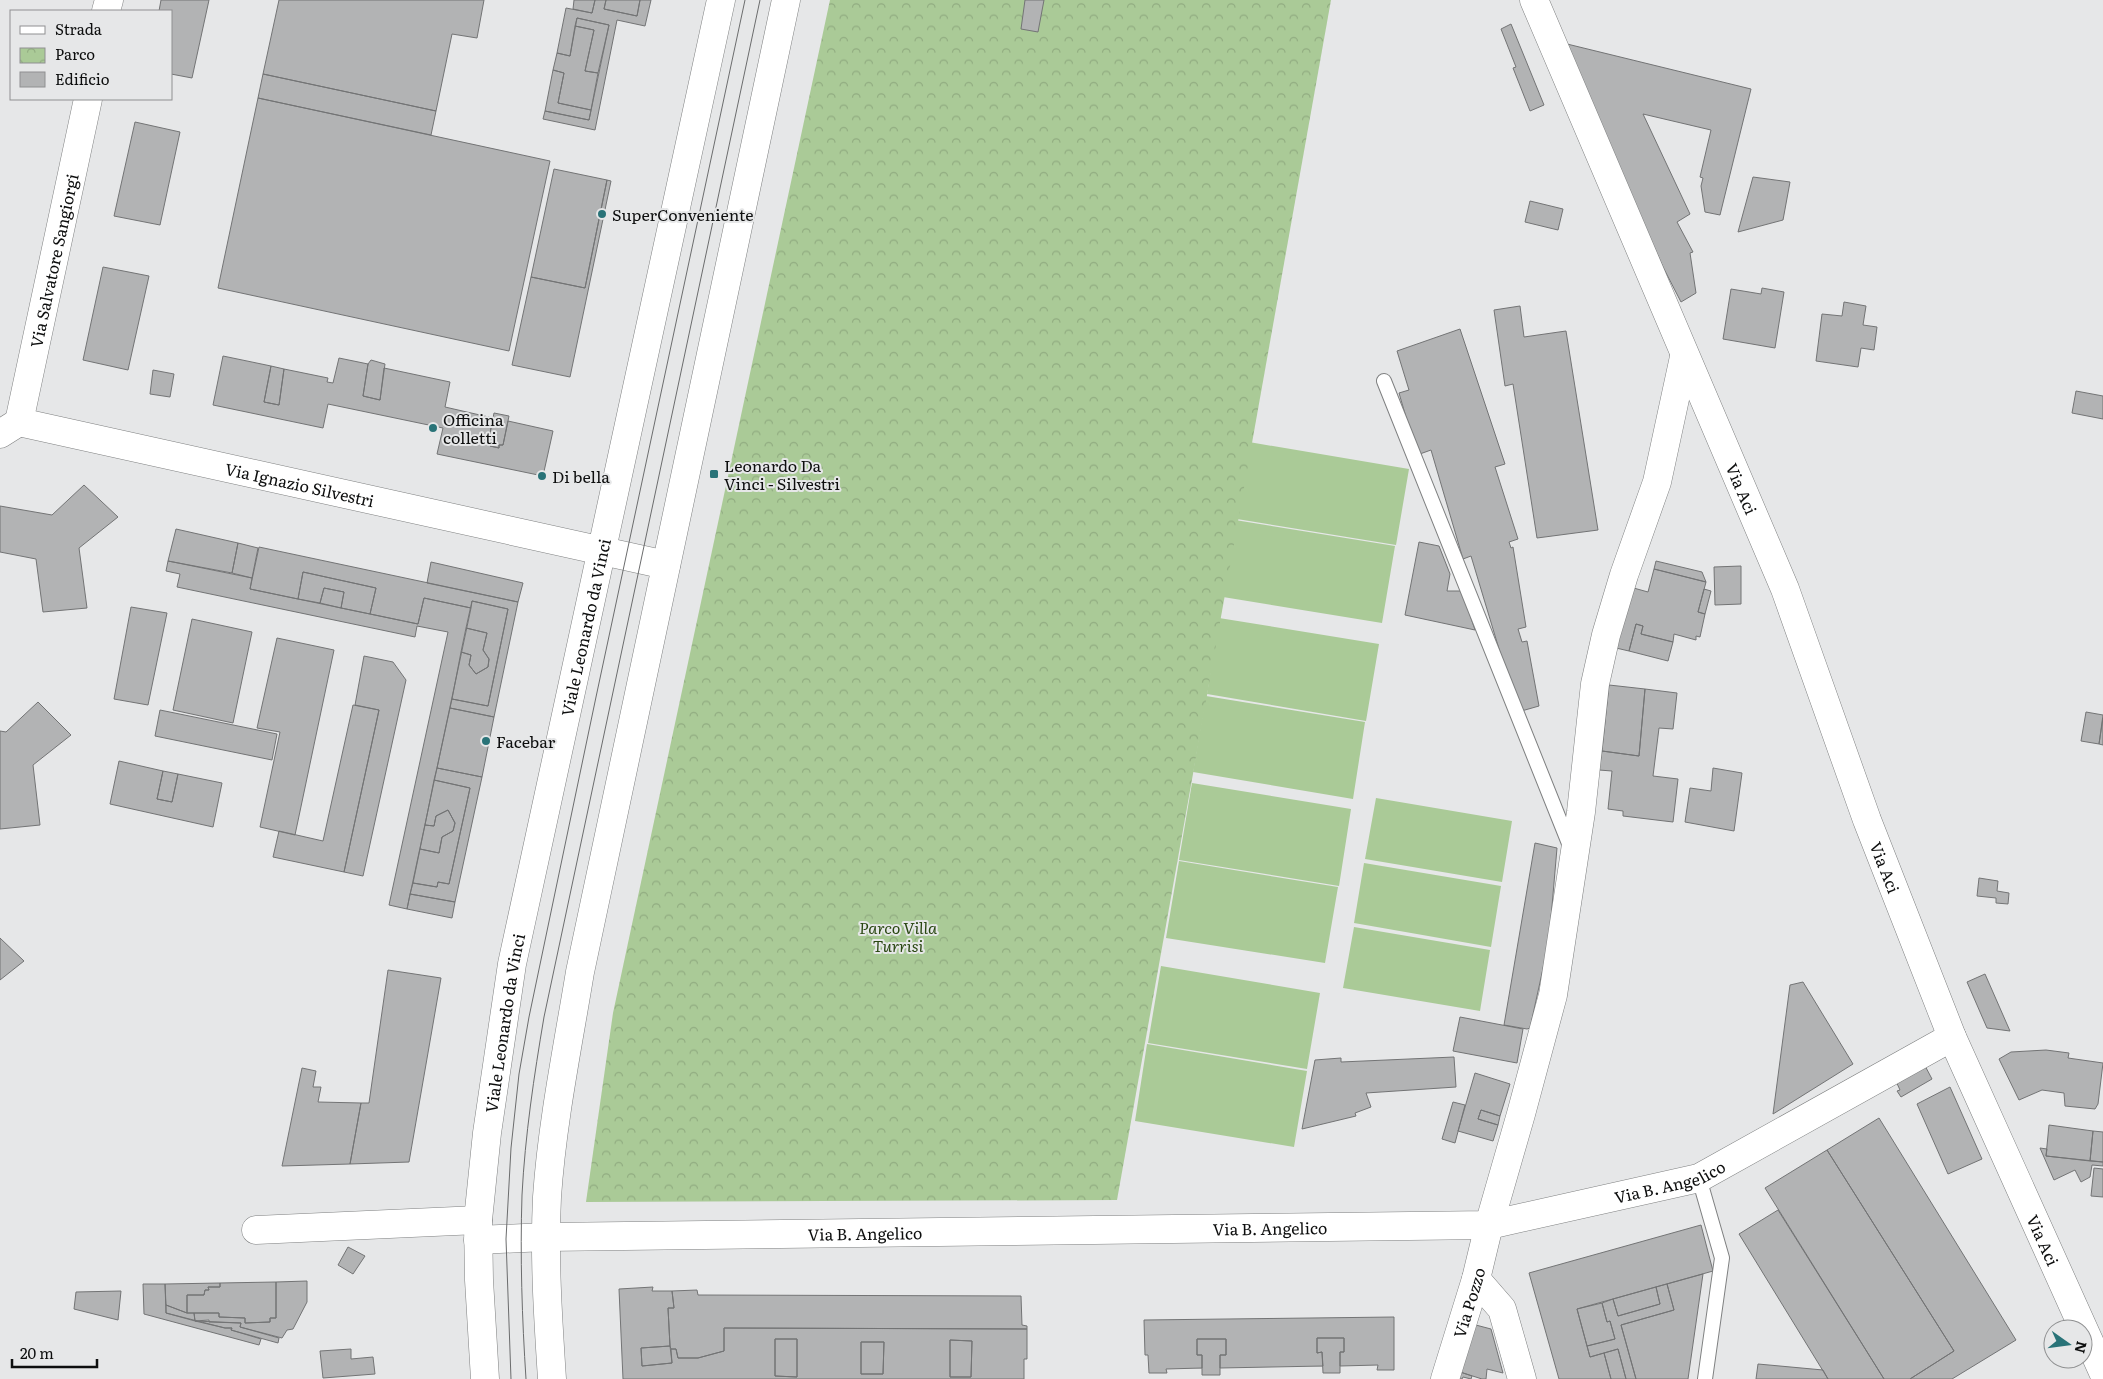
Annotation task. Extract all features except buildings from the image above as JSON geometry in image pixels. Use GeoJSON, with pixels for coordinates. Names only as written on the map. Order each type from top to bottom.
{"type":"FeatureCollection","features":[{"type":"Feature","properties":{"kind":"street","name":"Viale Leonardo da Vinci"},"geometry":{"type":"LineString","coordinates":[[485,1379],[478,1230],[491,1106],[512,964],[721,0]]}},
{"type":"Feature","properties":{"kind":"street"},"geometry":{"type":"LineString","coordinates":[[552,1379],[546,1237],[548,1195],[580,972],[786,0]]}},
{"type":"Feature","properties":{"kind":"street","name":"Via Aci"},"geometry":{"type":"LineString","coordinates":[[1534,0],[1684,357],[1785,589],[1867,820],[1952,1038],[2103,1372]]}},
{"type":"Feature","properties":{"kind":"street","name":"Via Salvatore Sangiorgi"},"geometry":{"type":"LineString","coordinates":[[10,428],[88,100]]}},
{"type":"Feature","properties":{"kind":"street","name":"Via Pozzo"},"geometry":{"type":"LineString","coordinates":[[1445,1379],[1476,1279],[1489,1225],[1553,995],[1581,812],[1595,684],[1606,634],[1624,575],[1658,482],[1684,357]]}},
{"type":"Feature","properties":{"kind":"street","name":"Via Ignazio Silvestri"},"geometry":{"type":"LineString","coordinates":[[10,428],[602,550],[666,565]]}},
{"type":"Feature","properties":{"kind":"street","name":"Via B. Angelico"},"geometry":{"type":"LineString","coordinates":[[256,1230],[478,1230],[546,1237],[1489,1225],[1699,1178],[1952,1038]]}},
{"type":"Feature","properties":{"kind":"street"},"geometry":{"type":"LineString","coordinates":[[1476,1279],[1502,1309],[1522,1379]]}},
{"type":"Feature","properties":{"kind":"lane"},"geometry":{"type":"LineString","coordinates":[[1384,381],[1574,854]]}},
{"type":"Feature","properties":{"kind":"lane"},"geometry":{"type":"LineString","coordinates":[[1699,1178],[1722,1258],[1705,1379]]}},
{"type":"Feature","properties":{"kind":"green space","name":"Parco Villa Turrisi"},"geometry":{"type":"Polygon","coordinates":[[[830,0],[1331,0],[1117,1200],[586,1202],[613,1013],[830,0]]]}},
{"type":"Feature","properties":{"kind":"green space"},"geometry":{"type":"Polygon","coordinates":[[[1249,442],[1409,469],[1396,545],[1237,519],[1249,442]]]}},
{"type":"Feature","properties":{"kind":"green space"},"geometry":{"type":"Polygon","coordinates":[[[1235,520],[1395,546],[1382,623],[1223,597],[1235,520]]]}},
{"type":"Feature","properties":{"kind":"green space"},"geometry":{"type":"Polygon","coordinates":[[[1219,618],[1379,644],[1366,721],[1207,694],[1219,618]]]}},
{"type":"Feature","properties":{"kind":"green space"},"geometry":{"type":"Polygon","coordinates":[[[1206,696],[1365,722],[1353,799],[1193,772],[1206,696]]]}},
{"type":"Feature","properties":{"kind":"green space"},"geometry":{"type":"Polygon","coordinates":[[[1192,783],[1351,809],[1339,886],[1179,860],[1192,783]]]}},
{"type":"Feature","properties":{"kind":"green space"},"geometry":{"type":"Polygon","coordinates":[[[1376,798],[1512,821],[1502,882],[1365,859],[1376,798]]]}},
{"type":"Feature","properties":{"kind":"green space"},"geometry":{"type":"Polygon","coordinates":[[[1179,861],[1338,887],[1325,963],[1166,938],[1179,861]]]}},
{"type":"Feature","properties":{"kind":"green space"},"geometry":{"type":"Polygon","coordinates":[[[1364,863],[1501,886],[1491,947],[1354,923],[1364,863]]]}},
{"type":"Feature","properties":{"kind":"green space"},"geometry":{"type":"Polygon","coordinates":[[[1354,927],[1490,950],[1480,1011],[1343,988],[1354,927]]]}},
{"type":"Feature","properties":{"kind":"green space"},"geometry":{"type":"Polygon","coordinates":[[[1161,966],[1320,993],[1307,1069],[1148,1043],[1161,966]]]}},
{"type":"Feature","properties":{"kind":"green space"},"geometry":{"type":"Polygon","coordinates":[[[1147,1044],[1307,1071],[1294,1147],[1135,1121],[1147,1044]]]}},
{"type":"Feature","properties":{"kind":"tram line"},"geometry":{"type":"LineString","coordinates":[[511,1379],[506,1239],[511,1148],[519,1074],[529,1017],[596,697],[745,0]]}},
{"type":"Feature","properties":{"kind":"tram line"},"geometry":{"type":"LineString","coordinates":[[526,1379],[523,1333],[522,1195],[530,1106],[544,1017],[760,0]]}},
{"type":"Feature","properties":{"kind":"place","name":"SuperConveniente"},"geometry":{"type":"Point","coordinates":[602,214]}},
{"type":"Feature","properties":{"kind":"place","name":"Officina colletti"},"geometry":{"type":"Point","coordinates":[433,428]}},
{"type":"Feature","properties":{"kind":"place","name":"Leonardo Da Vinci - Silvestri"},"geometry":{"type":"Point","coordinates":[714,474]}},
{"type":"Feature","properties":{"kind":"place","name":"Di bella"},"geometry":{"type":"Point","coordinates":[542,476]}},
{"type":"Feature","properties":{"kind":"place","name":"Facebar"},"geometry":{"type":"Point","coordinates":[486,741]}}]}
